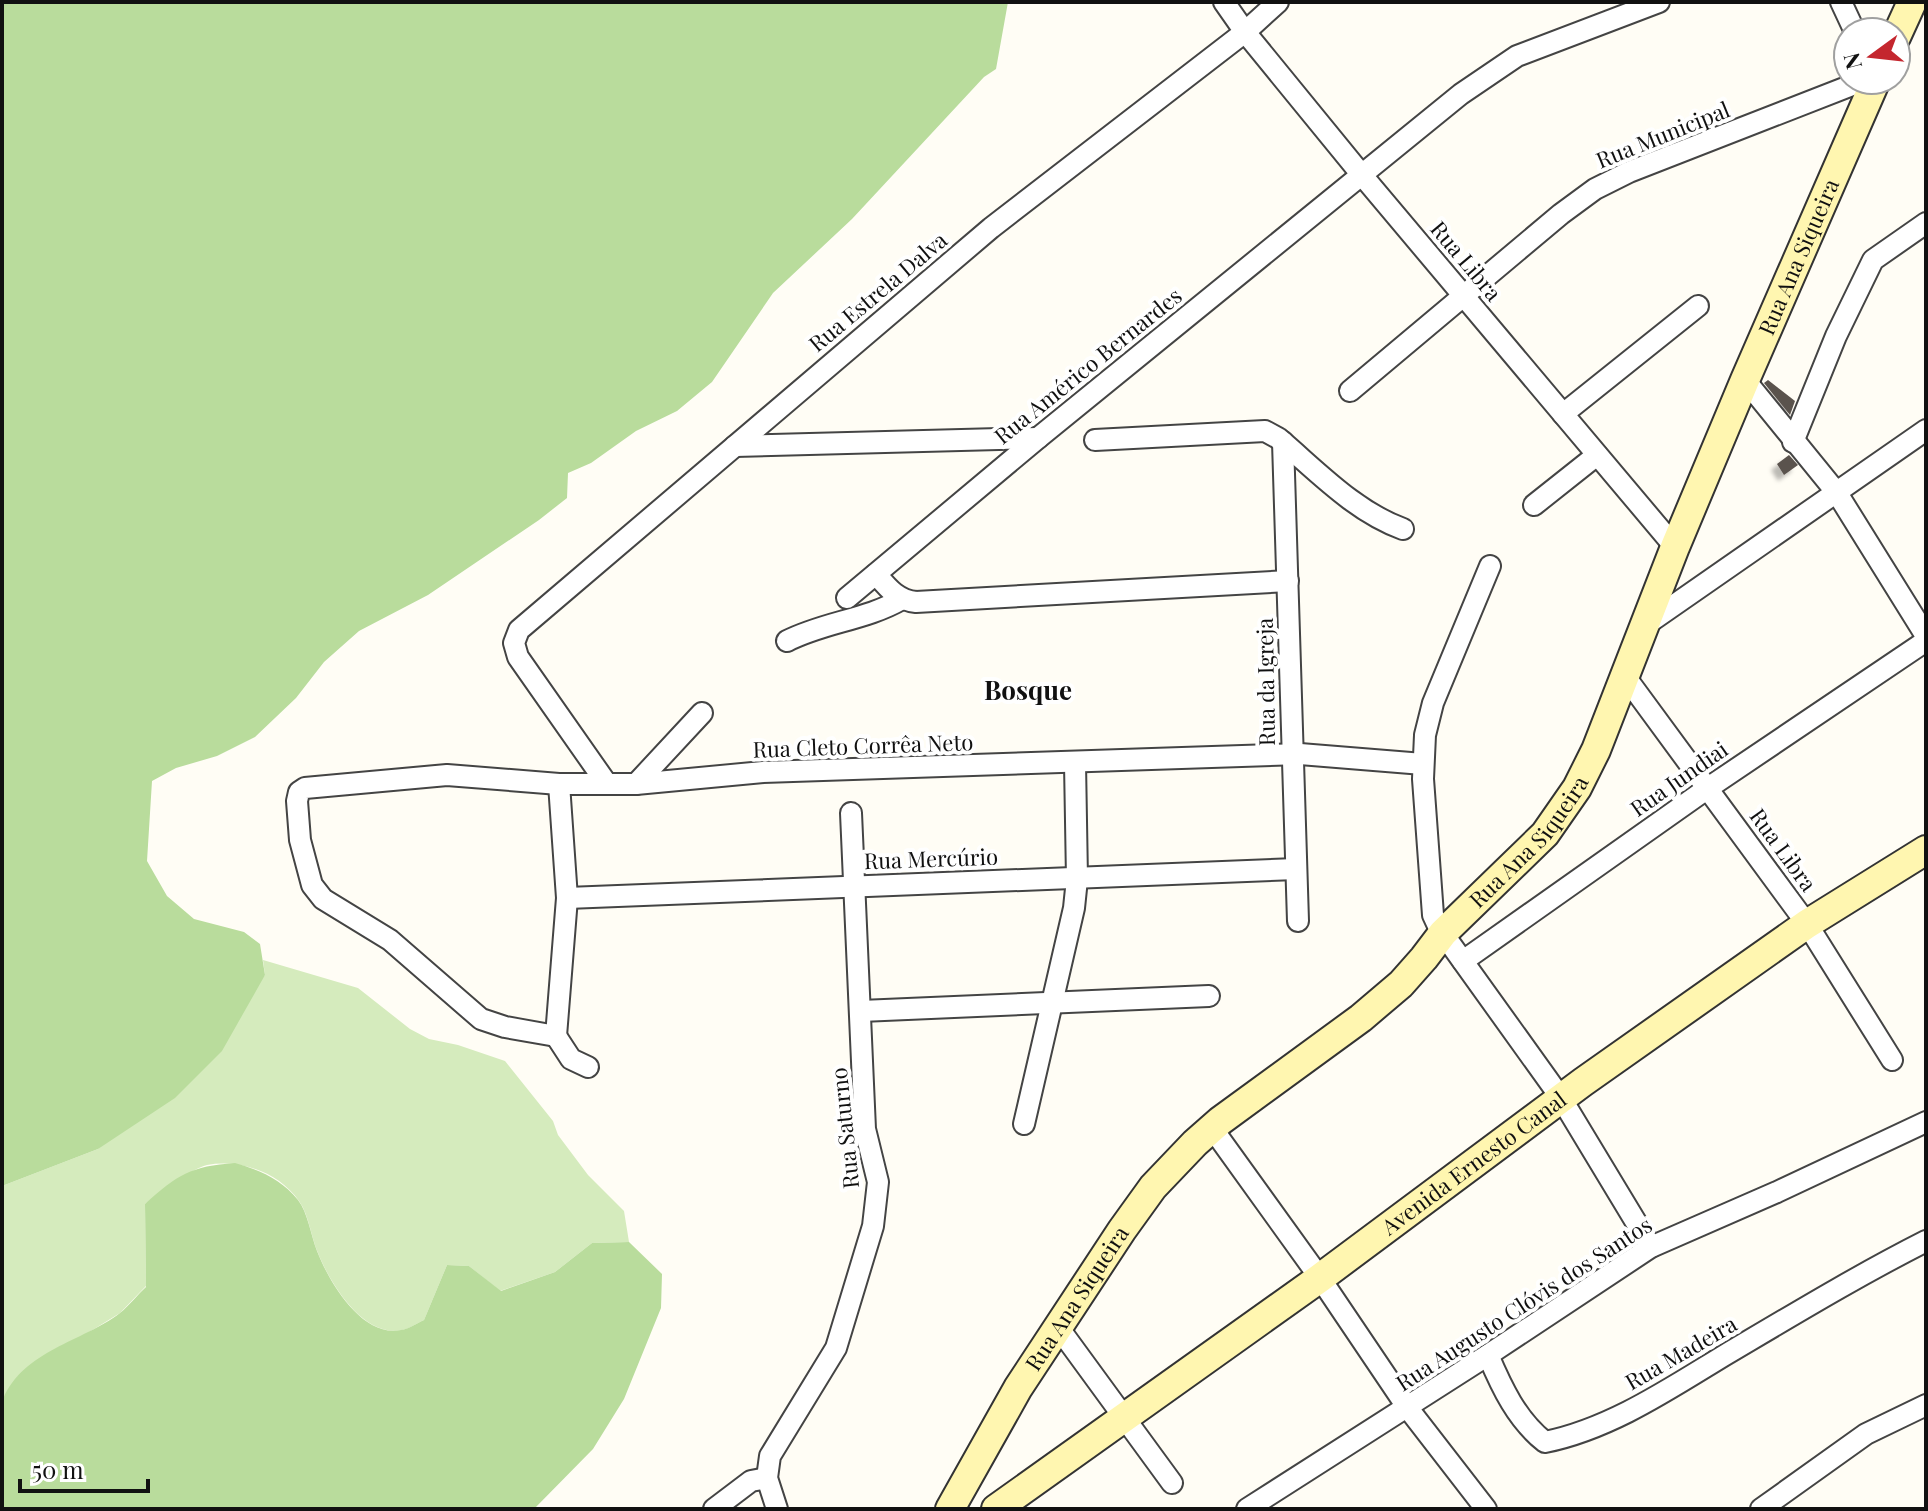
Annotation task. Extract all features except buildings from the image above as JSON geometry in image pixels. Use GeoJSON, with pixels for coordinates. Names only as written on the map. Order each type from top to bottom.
{"type":"FeatureCollection","features":[{"type":"Feature","properties":{"kind":"street","name":"Rua Libra"},"geometry":{"type":"LineString","coordinates":[[1224,2],[1361,174],[1675,547]]}},
{"type":"Feature","properties":{"kind":"street","name":"Rua Estrela Dalva"},"geometry":{"type":"LineString","coordinates":[[607,784],[518,657],[514,643],[519,630],[991,228],[1245,32],[1278,2]]}},
{"type":"Feature","properties":{"kind":"street","name":"Rua Américo Bernardes"},"geometry":{"type":"LineString","coordinates":[[847,598],[1038,438],[1461,94],[1517,56],[1659,2]]}},
{"type":"Feature","properties":{"kind":"street","name":"Rua Municipal"},"geometry":{"type":"LineString","coordinates":[[1350,391],[1561,214],[1604,184],[1832,93]]}},
{"type":"Feature","properties":{"kind":"street","name":"Rua Ana Siqueira"},"geometry":{"type":"LineString","coordinates":[[973,1497],[1018,1388],[1147,1195],[1170,1168],[1212,1128],[1375,1008],[1413,973],[1443,933],[1545,834],[1577,788],[1596,750],[1675,547],[1745,380],[1869,96]]}},
{"type":"Feature","properties":{"kind":"street"},"geometry":{"type":"LineString","coordinates":[[1793,442],[1836,336],[1873,260],[1926,223]]}},
{"type":"Feature","properties":{"kind":"street"},"geometry":{"type":"LineString","coordinates":[[1563,414],[1698,306]]}},
{"type":"Feature","properties":{"kind":"street"},"geometry":{"type":"LineString","coordinates":[[1745,380],[1837,493],[1926,639]]}},
{"type":"Feature","properties":{"kind":"street"},"geometry":{"type":"LineString","coordinates":[[1095,440],[1259,430],[1271,433],[1352,502],[1385,523],[1403,529]]}},
{"type":"Feature","properties":{"kind":"street"},"geometry":{"type":"LineString","coordinates":[[1644,626],[1926,430]]}},
{"type":"Feature","properties":{"kind":"street"},"geometry":{"type":"LineString","coordinates":[[735,446],[1038,438]]}},
{"type":"Feature","properties":{"kind":"street","name":"Rua da Igreja"},"geometry":{"type":"LineString","coordinates":[[1283,442],[1298,921]]}},
{"type":"Feature","properties":{"kind":"street"},"geometry":{"type":"LineString","coordinates":[[1534,505],[1597,455]]}},
{"type":"Feature","properties":{"kind":"street"},"geometry":{"type":"LineString","coordinates":[[1490,566],[1433,703],[1425,735],[1423,764],[1432,906],[1436,923],[1561,1098],[1651,1247]]}},
{"type":"Feature","properties":{"kind":"street"},"geometry":{"type":"LineString","coordinates":[[876,574],[902,599]]}},
{"type":"Feature","properties":{"kind":"street"},"geometry":{"type":"LineString","coordinates":[[787,641],[816,629],[869,615],[902,599],[924,602],[1288,581]]}},
{"type":"Feature","properties":{"kind":"street","name":"Rua Jundiai"},"geometry":{"type":"LineString","coordinates":[[1463,961],[1926,639]]}},
{"type":"Feature","properties":{"kind":"street","name":"Rua Libra"},"geometry":{"type":"LineString","coordinates":[[1624,675],[1807,924],[1892,1060]]}},
{"type":"Feature","properties":{"kind":"street"},"geometry":{"type":"LineString","coordinates":[[636,784],[702,713]]}},
{"type":"Feature","properties":{"kind":"street","name":"Rua Cleto Corrêa Neto"},"geometry":{"type":"LineString","coordinates":[[556,1036],[505,1027],[481,1019],[390,940],[323,899],[312,885],[300,840],[299,792],[305,788],[447,775],[559,784],[636,784],[763,772],[1291,754],[1423,764]]}},
{"type":"Feature","properties":{"kind":"street"},"geometry":{"type":"LineString","coordinates":[[1024,1124],[1074,908],[1077,879],[1075,763]]}},
{"type":"Feature","properties":{"kind":"street"},"geometry":{"type":"LineString","coordinates":[[559,784],[567,898],[556,1036],[571,1059],[588,1067]]}},
{"type":"Feature","properties":{"kind":"street","name":"Rua Saturno"},"geometry":{"type":"LineString","coordinates":[[767,1478],[770,1456],[779,1438],[836,1348],[873,1226],[878,1182],[865,1129],[851,813]]}},
{"type":"Feature","properties":{"kind":"street","name":"Avenida Ernesto Canal"},"geometry":{"type":"LineString","coordinates":[[973,1497],[1029,1485],[1320,1278],[1561,1098],[1807,924],[1926,850]]}},
{"type":"Feature","properties":{"kind":"street","name":"Rua Mercúrio"},"geometry":{"type":"LineString","coordinates":[[567,898],[1296,869]]}},
{"type":"Feature","properties":{"kind":"street"},"geometry":{"type":"LineString","coordinates":[[861,1011],[1209,996]]}},
{"type":"Feature","properties":{"kind":"street","name":"Rua Augusto Clóvis dos Santos"},"geometry":{"type":"LineString","coordinates":[[1247,1509],[1651,1247],[1926,1122]]}},
{"type":"Feature","properties":{"kind":"street"},"geometry":{"type":"LineString","coordinates":[[1212,1128],[1320,1278],[1407,1407],[1486,1509]]}},
{"type":"Feature","properties":{"kind":"street","name":"Rua Madeira"},"geometry":{"type":"LineString","coordinates":[[1488,1355],[1502,1389],[1532,1431],[1545,1442],[1570,1437],[1673,1386],[1886,1261],[1926,1241]]}},
{"type":"Feature","properties":{"kind":"street"},"geometry":{"type":"LineString","coordinates":[[1058,1327],[1172,1483]]}},
{"type":"Feature","properties":{"kind":"street"},"geometry":{"type":"LineString","coordinates":[[1761,1509],[1866,1434],[1926,1405]]}},
{"type":"Feature","properties":{"kind":"street"},"geometry":{"type":"LineString","coordinates":[[714,1509],[751,1481],[767,1478],[777,1509]]}},
{"type":"Feature","properties":{"kind":"green space"},"geometry":{"type":"Polygon","coordinates":[[[2,2],[1008,2],[996,69],[984,77],[852,219],[773,293],[712,382],[677,411],[636,431],[591,463],[568,473],[567,498],[539,520],[428,595],[359,631],[324,662],[296,698],[255,737],[217,756],[176,768],[152,781],[147,861],[167,896],[194,919],[244,932],[260,944],[265,975],[222,1051],[175,1098],[98,1149],[2,1186],[2,2]]]}},
{"type":"Feature","properties":{"kind":"green space"},"geometry":{"type":"Polygon","coordinates":[[[263,960],[358,988],[410,1029],[429,1039],[505,1061],[553,1121],[558,1135],[588,1175],[624,1211],[629,1242],[592,1243],[555,1272],[500,1291],[469,1266],[447,1265],[424,1320],[405,1329],[388,1330],[374,1326],[361,1317],[340,1293],[318,1253],[308,1219],[291,1191],[258,1170],[232,1164],[207,1165],[184,1176],[145,1204],[146,1286],[120,1313],[18,1376],[2,1400],[2,1186],[98,1149],[265,975],[263,960]]]}},
{"type":"Feature","properties":{"kind":"green space"},"geometry":{"type":"Polygon","coordinates":[[[235,1163],[269,1176],[298,1200],[317,1251],[339,1292],[360,1317],[387,1330],[404,1329],[424,1320],[447,1265],[469,1266],[501,1291],[555,1272],[592,1243],[629,1242],[662,1274],[661,1308],[624,1399],[593,1449],[534,1509],[2,1509],[2,1407],[12,1382],[39,1358],[120,1313],[146,1287],[145,1204],[186,1174],[235,1163]]]}},
{"type":"Feature","properties":{"kind":"district","name":"Bosque"},"geometry":{"type":"Point","coordinates":[1028,691]}}]}
